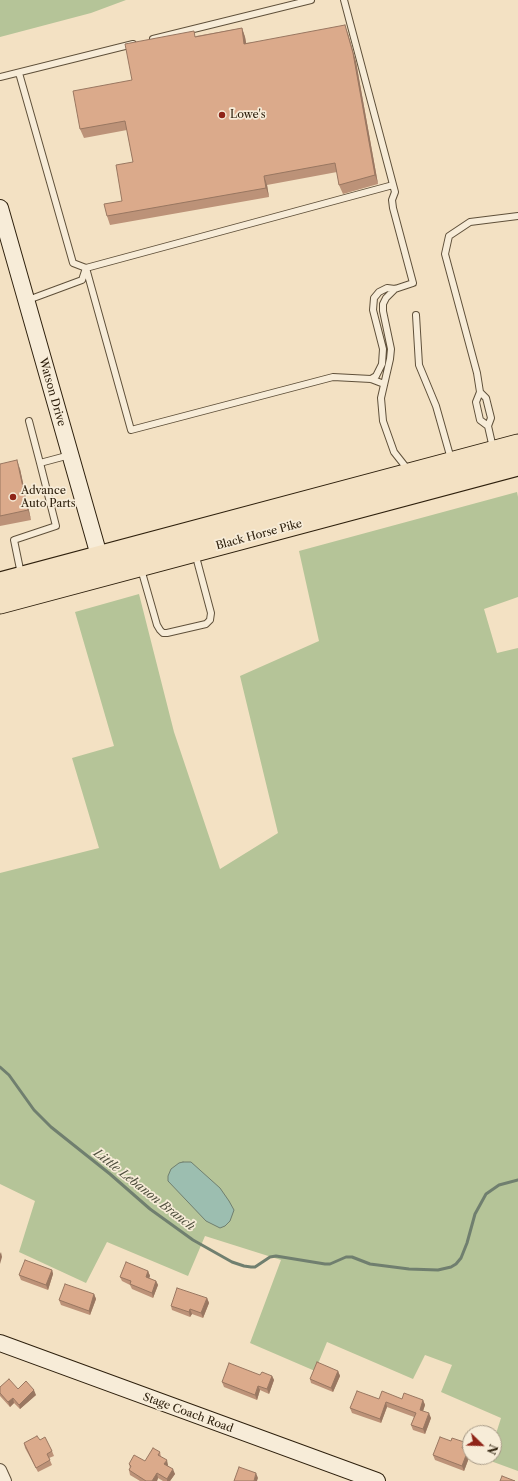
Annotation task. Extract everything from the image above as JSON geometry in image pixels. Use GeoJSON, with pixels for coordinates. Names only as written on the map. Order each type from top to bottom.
{"type":"FeatureCollection","features":[{"type":"Feature","properties":{"kind":"highway","name":"Black Horse Pike"},"geometry":{"type":"LineString","coordinates":[[0,583],[21,577],[102,566],[141,566],[195,552],[494,459],[518,445]]}},
{"type":"Feature","properties":{"kind":"highway","name":"Black Horse Pike"},"geometry":{"type":"LineString","coordinates":[[0,603],[102,566],[452,463],[494,459],[518,466]]}},
{"type":"Feature","properties":{"kind":"street","name":"Watson Drive"},"geometry":{"type":"LineString","coordinates":[[0,208],[102,566]]}},
{"type":"Feature","properties":{"kind":"street","name":"Stage Coach Road"},"geometry":{"type":"LineString","coordinates":[[0,1343],[377,1481]]}},
{"type":"Feature","properties":{"kind":"street"},"geometry":{"type":"LineString","coordinates":[[0,1470],[5,1481]]}},
{"type":"Feature","properties":{"kind":"lane"},"geometry":{"type":"LineString","coordinates":[[149,40],[311,0]]}},
{"type":"Feature","properties":{"kind":"lane"},"geometry":{"type":"LineString","coordinates":[[344,0],[395,192],[392,200],[393,208],[413,283],[395,289],[387,288],[379,292],[374,298],[373,310],[383,350],[382,364],[376,376],[371,379]]}},
{"type":"Feature","properties":{"kind":"lane"},"geometry":{"type":"LineString","coordinates":[[0,77],[142,42]]}},
{"type":"Feature","properties":{"kind":"lane"},"geometry":{"type":"LineString","coordinates":[[19,73],[73,263],[86,268],[393,185]]}},
{"type":"Feature","properties":{"kind":"lane"},"geometry":{"type":"LineString","coordinates":[[488,426],[480,420],[476,402],[480,392],[477,373],[445,254],[449,236],[470,222],[518,216]]}},
{"type":"Feature","properties":{"kind":"lane"},"geometry":{"type":"LineString","coordinates":[[26,300],[82,280],[86,268]]}},
{"type":"Feature","properties":{"kind":"lane"},"geometry":{"type":"LineString","coordinates":[[86,268],[131,430],[333,378],[371,379],[384,384]]}},
{"type":"Feature","properties":{"kind":"lane"},"geometry":{"type":"LineString","coordinates":[[395,289],[386,298],[383,304],[383,311],[391,348],[381,398],[383,421],[394,452],[412,474]]}},
{"type":"Feature","properties":{"kind":"lane"},"geometry":{"type":"LineString","coordinates":[[416,315],[419,365],[436,406],[452,463]]}},
{"type":"Feature","properties":{"kind":"lane"},"geometry":{"type":"LineString","coordinates":[[480,392],[486,398],[491,418],[488,426],[494,459]]}},
{"type":"Feature","properties":{"kind":"lane"},"geometry":{"type":"LineString","coordinates":[[21,577],[14,540],[56,526],[29,421]]}},
{"type":"Feature","properties":{"kind":"lane"},"geometry":{"type":"LineString","coordinates":[[40,463],[70,455]]}},
{"type":"Feature","properties":{"kind":"lane"},"geometry":{"type":"LineString","coordinates":[[141,566],[157,625],[163,633],[206,624],[210,620],[211,613],[195,552]]}},
{"type":"Feature","properties":{"kind":"shaded area"},"geometry":{"type":"Polygon","coordinates":[[[0,0],[126,0],[91,13],[0,37],[0,0]]]}},
{"type":"Feature","properties":{"kind":"shaded area"},"geometry":{"type":"Polygon","coordinates":[[[517,492],[518,597],[484,609],[497,653],[518,648],[518,1471],[502,1465],[502,1425],[499,1425],[501,1418],[441,1392],[452,1365],[425,1355],[413,1379],[327,1342],[315,1371],[250,1343],[281,1260],[205,1236],[188,1276],[107,1242],[86,1283],[19,1252],[35,1201],[0,1184],[0,873],[99,848],[72,758],[114,746],[75,612],[139,594],[174,732],[220,869],[278,833],[240,676],[319,641],[299,551],[517,492]]]}},
{"type":"Feature","properties":{"kind":"shaded area"},"geometry":{"type":"Polygon","coordinates":[[[183,1162],[191,1162],[220,1188],[229,1201],[234,1210],[230,1221],[225,1226],[220,1228],[206,1221],[168,1181],[168,1176],[171,1169],[183,1162]]]}},
{"type":"Feature","properties":{"kind":"building","name":"Lowe's"},"geometry":{"type":"Polygon","coordinates":[[[345,25],[353,53],[375,175],[339,185],[335,163],[264,176],[266,188],[107,216],[104,204],[122,201],[116,165],[133,162],[125,121],[80,129],[73,91],[132,80],[125,44],[194,31],[195,37],[242,28],[244,44],[345,25]]]}},
{"type":"Feature","properties":{"kind":"building","name":"Advance Auto Parts"},"geometry":{"type":"Polygon","coordinates":[[[17,460],[28,510],[0,516],[0,464],[17,460]]]}},
{"type":"Feature","properties":{"kind":"building"},"geometry":{"type":"Polygon","coordinates":[[[25,1260],[52,1270],[46,1285],[19,1275],[25,1260]]]}},
{"type":"Feature","properties":{"kind":"building"},"geometry":{"type":"Polygon","coordinates":[[[126,1262],[148,1271],[146,1277],[156,1281],[152,1293],[130,1284],[131,1281],[120,1277],[126,1262]]]}},
{"type":"Feature","properties":{"kind":"building"},"geometry":{"type":"Polygon","coordinates":[[[65,1284],[94,1294],[89,1311],[59,1300],[65,1284]]]}},
{"type":"Feature","properties":{"kind":"building"},"geometry":{"type":"Polygon","coordinates":[[[177,1288],[207,1298],[201,1313],[190,1309],[189,1312],[171,1306],[177,1288]]]}},
{"type":"Feature","properties":{"kind":"building"},"geometry":{"type":"Polygon","coordinates":[[[317,1362],[338,1371],[331,1388],[310,1379],[317,1362]]]}},
{"type":"Feature","properties":{"kind":"building"},"geometry":{"type":"Polygon","coordinates":[[[229,1363],[260,1375],[262,1372],[272,1376],[267,1389],[258,1386],[255,1395],[222,1382],[229,1363]]]}},
{"type":"Feature","properties":{"kind":"building"},"geometry":{"type":"Polygon","coordinates":[[[9,1379],[18,1389],[26,1381],[34,1390],[19,1405],[13,1398],[8,1402],[0,1393],[0,1387],[9,1379]]]}},
{"type":"Feature","properties":{"kind":"building"},"geometry":{"type":"Polygon","coordinates":[[[357,1391],[379,1399],[382,1391],[402,1399],[404,1393],[423,1400],[420,1410],[429,1413],[423,1429],[411,1425],[416,1413],[386,1402],[380,1419],[350,1408],[357,1391]]]}},
{"type":"Feature","properties":{"kind":"building"},"geometry":{"type":"Polygon","coordinates":[[[37,1436],[40,1440],[45,1437],[52,1451],[47,1454],[50,1460],[36,1468],[24,1443],[37,1436]]]}},
{"type":"Feature","properties":{"kind":"building"},"geometry":{"type":"Polygon","coordinates":[[[440,1437],[451,1441],[452,1438],[462,1441],[462,1466],[433,1455],[440,1437]]]}},
{"type":"Feature","properties":{"kind":"building"},"geometry":{"type":"Polygon","coordinates":[[[153,1448],[160,1452],[158,1455],[167,1460],[164,1464],[173,1469],[167,1479],[157,1473],[152,1481],[146,1481],[129,1470],[131,1466],[129,1464],[134,1455],[145,1461],[153,1448]]]}},
{"type":"Feature","properties":{"kind":"building"},"geometry":{"type":"Polygon","coordinates":[[[239,1467],[256,1473],[254,1481],[234,1481],[239,1467]]]}},
{"type":"Feature","properties":{"kind":"building"},"geometry":{"type":"Polygon","coordinates":[[[502,1476],[515,1481],[500,1481],[502,1476]]]}},
{"type":"Feature","properties":{"kind":"waterway","name":"Little Lebanon Branch"},"geometry":{"type":"LineString","coordinates":[[0,1067],[9,1075],[34,1110],[51,1127],[110,1174],[150,1209],[193,1240],[232,1262],[244,1266],[255,1267],[270,1257],[276,1256],[325,1264],[330,1264],[346,1257],[352,1257],[370,1264],[409,1269],[438,1270],[451,1267],[461,1258],[475,1214],[486,1194],[499,1185],[518,1180]]}},
{"type":"Feature","properties":{"kind":"place","name":"Lowe's"},"geometry":{"type":"Point","coordinates":[222,115]}},
{"type":"Feature","properties":{"kind":"place","name":"Advance Auto Parts"},"geometry":{"type":"Point","coordinates":[13,497]}}]}
